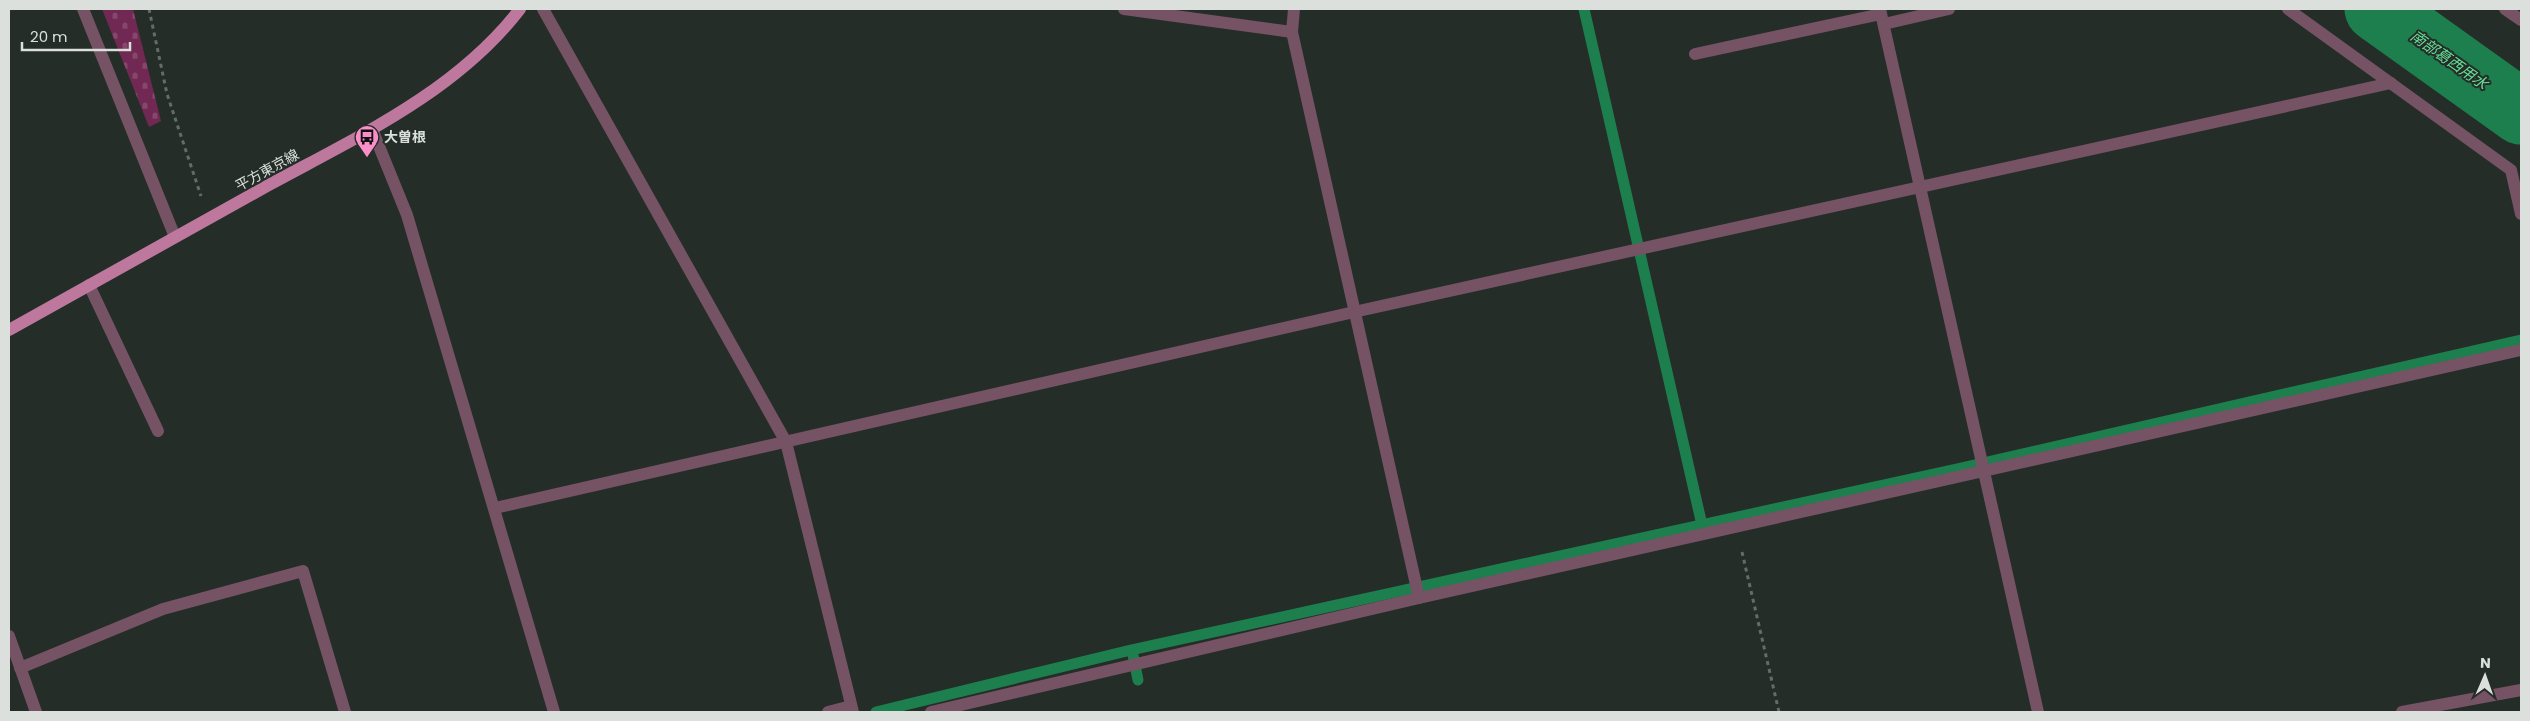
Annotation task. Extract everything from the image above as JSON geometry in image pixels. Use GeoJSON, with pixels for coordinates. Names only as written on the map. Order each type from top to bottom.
{"type":"FeatureCollection","features":[{"type":"Feature","properties":{"kind":"main road","name":"平方東京線"},"geometry":{"type":"LineString","coordinates":[[9,330],[372,128],[437,88],[472,60],[503,31],[520,9]]}},
{"type":"Feature","properties":{"kind":"street"},"geometry":{"type":"LineString","coordinates":[[83,9],[175,237]]}},
{"type":"Feature","properties":{"kind":"street"},"geometry":{"type":"LineString","coordinates":[[543,9],[786,442],[852,709],[828,712]]}},
{"type":"Feature","properties":{"kind":"street"},"geometry":{"type":"LineString","coordinates":[[1124,9],[1292,32]]}},
{"type":"Feature","properties":{"kind":"street"},"geometry":{"type":"LineString","coordinates":[[1294,9],[1292,32],[1419,598]]}},
{"type":"Feature","properties":{"kind":"street"},"geometry":{"type":"LineString","coordinates":[[1695,54],[1882,16],[1949,9]]}},
{"type":"Feature","properties":{"kind":"street"},"geometry":{"type":"LineString","coordinates":[[2288,9],[2511,170],[2521,214]]}},
{"type":"Feature","properties":{"kind":"street"},"geometry":{"type":"LineString","coordinates":[[2505,9],[2521,20]]}},
{"type":"Feature","properties":{"kind":"street"},"geometry":{"type":"LineString","coordinates":[[1882,16],[2038,712]]}},
{"type":"Feature","properties":{"kind":"street"},"geometry":{"type":"LineString","coordinates":[[494,508],[1354,312],[2391,83]]}},
{"type":"Feature","properties":{"kind":"street"},"geometry":{"type":"LineString","coordinates":[[372,128],[407,215],[554,712]]}},
{"type":"Feature","properties":{"kind":"street"},"geometry":{"type":"LineString","coordinates":[[89,285],[158,431]]}},
{"type":"Feature","properties":{"kind":"street"},"geometry":{"type":"LineString","coordinates":[[930,712],[1419,598],[2521,350]]}},
{"type":"Feature","properties":{"kind":"street"},"geometry":{"type":"LineString","coordinates":[[20,668],[163,609],[304,571],[345,712]]}},
{"type":"Feature","properties":{"kind":"street"},"geometry":{"type":"LineString","coordinates":[[9,636],[36,712]]}},
{"type":"Feature","properties":{"kind":"street"},"geometry":{"type":"LineString","coordinates":[[2402,712],[2521,690]]}},
{"type":"Feature","properties":{"kind":"path"},"geometry":{"type":"LineString","coordinates":[[149,9],[167,94],[202,196]]}},
{"type":"Feature","properties":{"kind":"path"},"geometry":{"type":"LineString","coordinates":[[1736,527],[1779,712]]}},
{"type":"Feature","properties":{"kind":"green space"},"geometry":{"type":"Polygon","coordinates":[[[102,9],[133,9],[161,121],[149,127],[102,9]]]}},
{"type":"Feature","properties":{"kind":"waterway"},"geometry":{"type":"LineString","coordinates":[[1584,9],[1702,525]]}},
{"type":"Feature","properties":{"kind":"waterway","name":"南部葛西用水"},"geometry":{"type":"LineString","coordinates":[[2377,9],[2521,112]]}},
{"type":"Feature","properties":{"kind":"waterway"},"geometry":{"type":"LineString","coordinates":[[876,712],[1131,650],[1961,468],[2521,340]]}},
{"type":"Feature","properties":{"kind":"waterway"},"geometry":{"type":"LineString","coordinates":[[1133,655],[1138,680]]}},
{"type":"Feature","properties":{"kind":"place","name":"大曽根"},"geometry":{"type":"Point","coordinates":[367,158]}}]}
